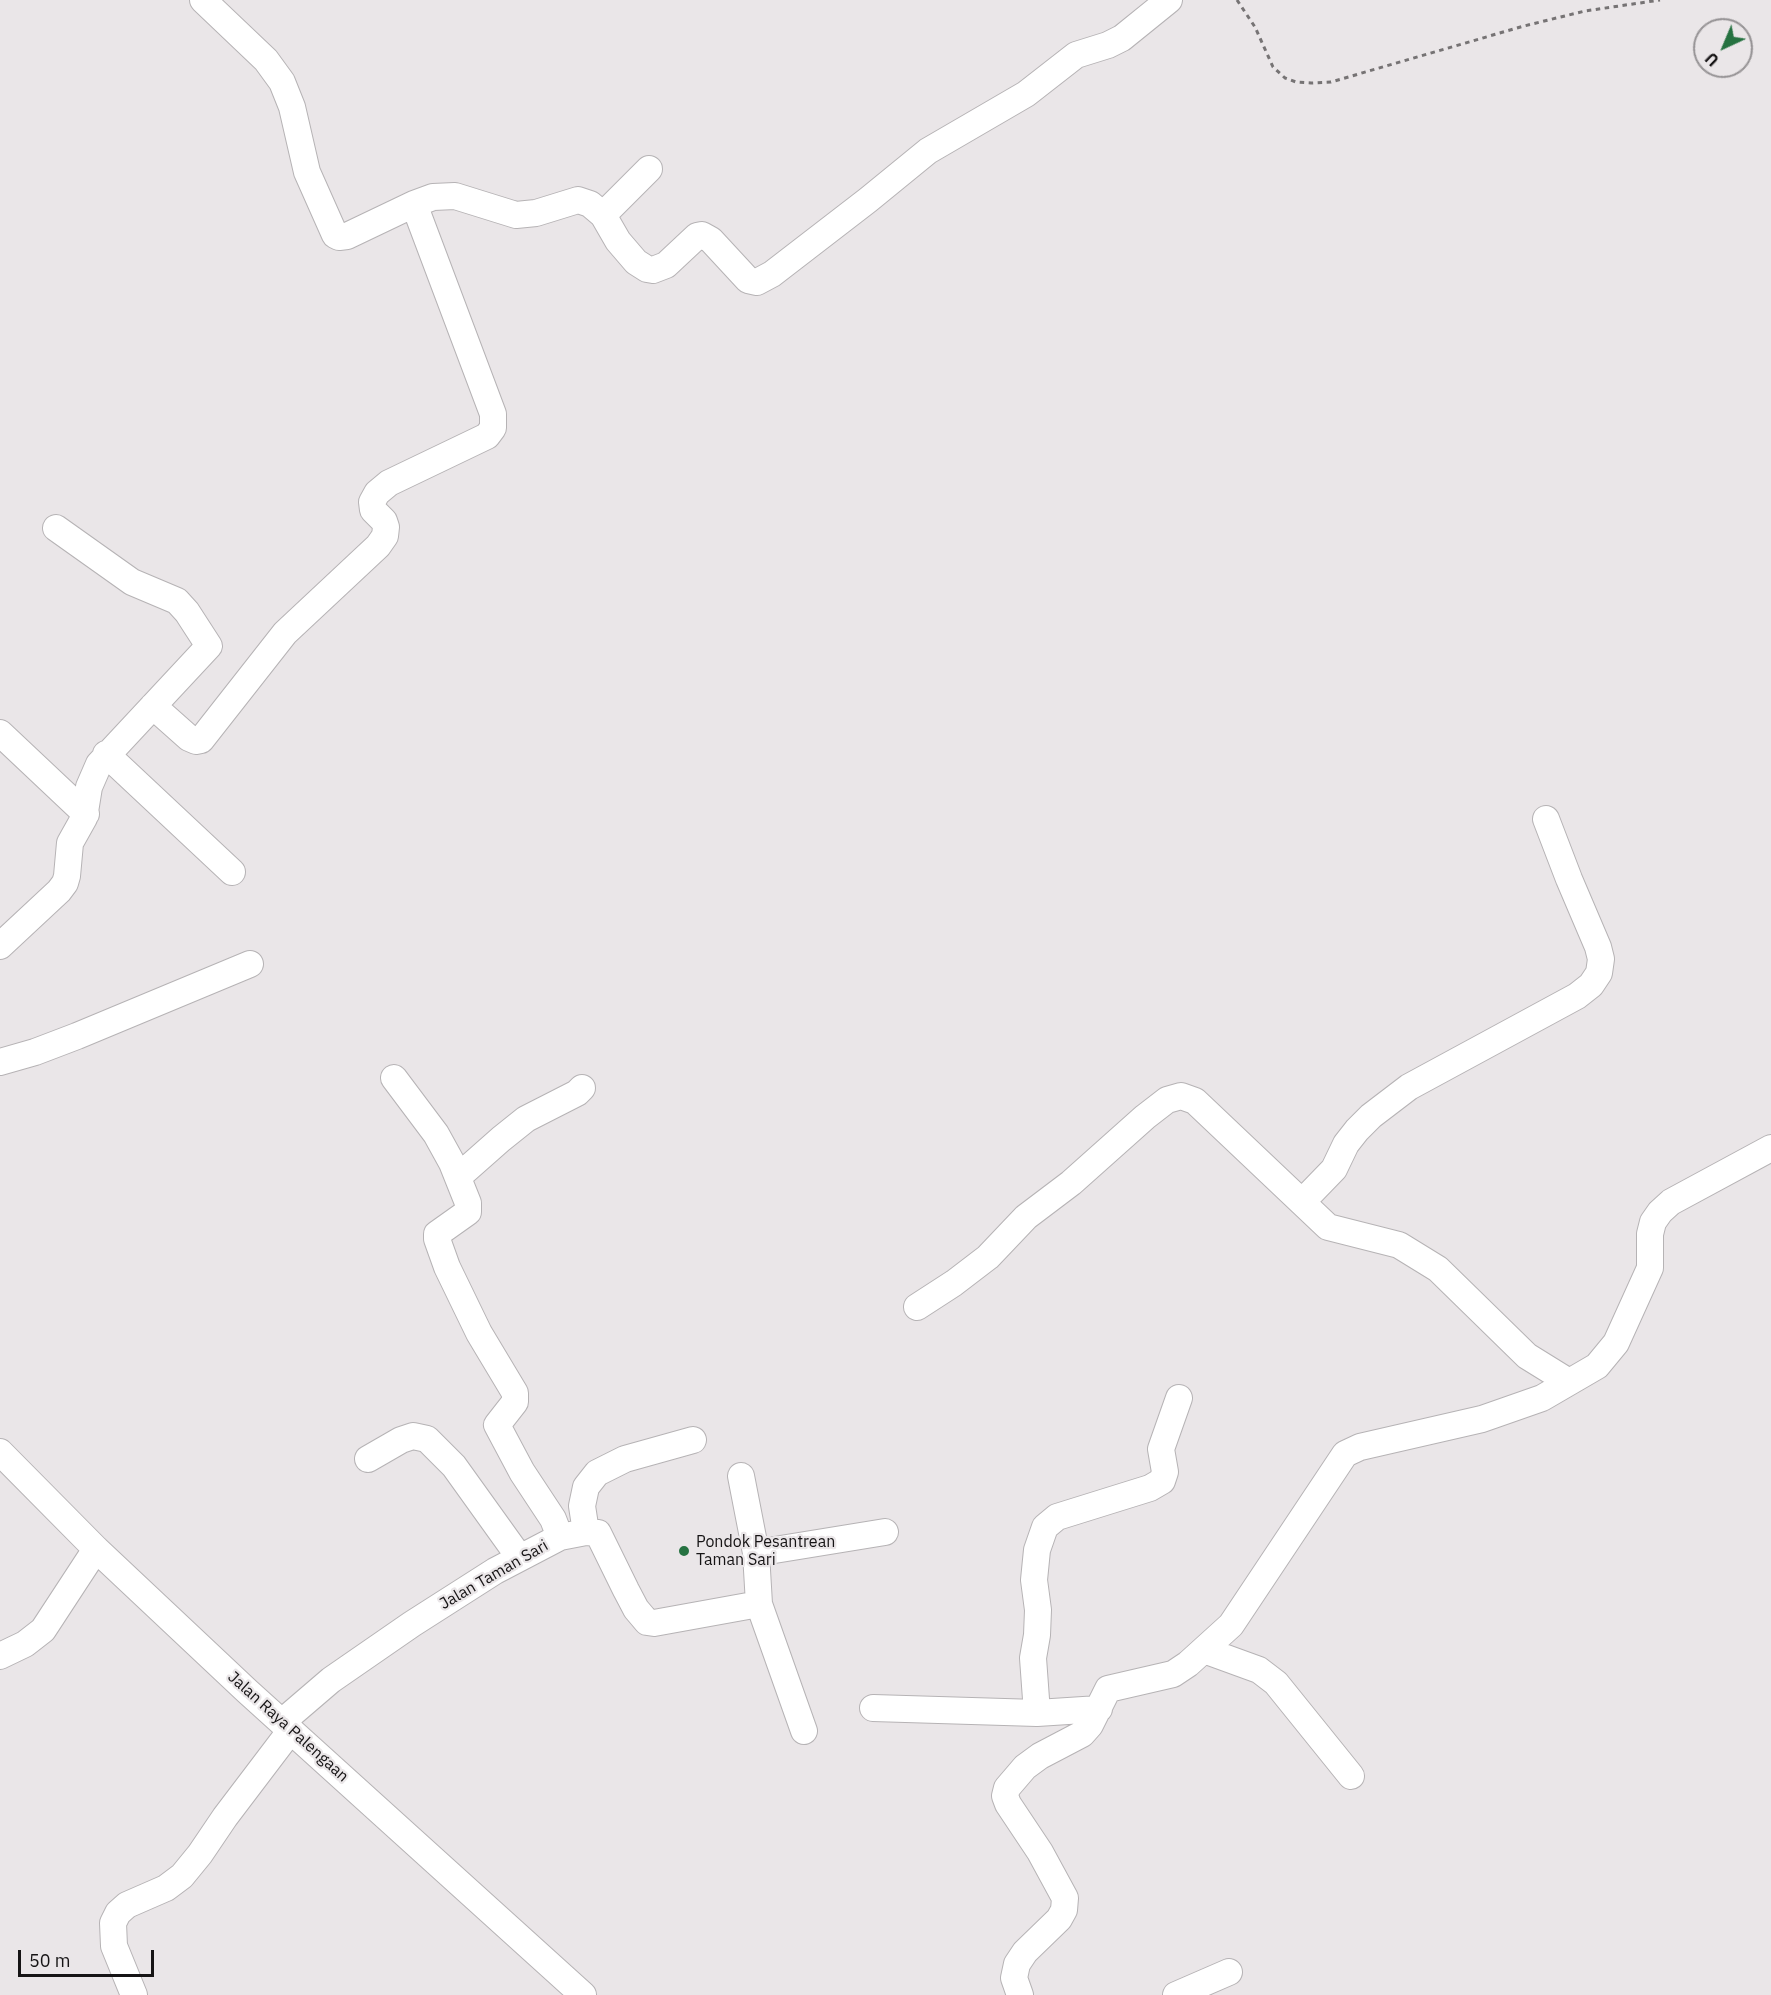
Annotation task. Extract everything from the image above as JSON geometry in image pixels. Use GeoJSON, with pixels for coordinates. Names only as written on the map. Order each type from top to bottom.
{"type":"FeatureCollection","features":[{"type":"Feature","properties":{"kind":"street"},"geometry":{"type":"LineString","coordinates":[[203,0],[266,60],[282,82],[292,107],[307,172],[336,235],[339,237],[347,236],[433,197],[456,196],[504,212],[526,214],[578,200],[590,204],[603,215],[618,241],[636,262],[646,269],[653,270],[666,265],[697,236],[702,235],[711,240],[748,280],[757,282],[781,268],[928,151],[1026,94],[1076,55],[1122,38],[1169,0]]}},
{"type":"Feature","properties":{"kind":"street"},"geometry":{"type":"LineString","coordinates":[[603,215],[649,169]]}},
{"type":"Feature","properties":{"kind":"street"},"geometry":{"type":"LineString","coordinates":[[153,706],[189,738],[196,741],[201,740],[285,633],[378,546],[385,536],[386,527],[384,521],[373,510],[372,501],[377,493],[390,483],[487,436],[493,428],[493,414],[414,204]]}},
{"type":"Feature","properties":{"kind":"street"},"geometry":{"type":"LineString","coordinates":[[0,946],[59,891],[64,883],[67,876],[70,843],[86,814],[91,781],[106,754],[209,648],[209,643],[177,601],[132,582],[56,528]]}},
{"type":"Feature","properties":{"kind":"street"},"geometry":{"type":"LineString","coordinates":[[0,734],[86,814]]}},
{"type":"Feature","properties":{"kind":"street"},"geometry":{"type":"LineString","coordinates":[[106,754],[232,872]]}},
{"type":"Feature","properties":{"kind":"street"},"geometry":{"type":"LineString","coordinates":[[1303,1202],[1334,1169],[1346,1144],[1371,1116],[1409,1087],[1577,996],[1591,985],[1599,973],[1601,959],[1598,947],[1546,819]]}},
{"type":"Feature","properties":{"kind":"street"},"geometry":{"type":"LineString","coordinates":[[0,1062],[77,1036],[250,964]]}},
{"type":"Feature","properties":{"kind":"street"},"geometry":{"type":"LineString","coordinates":[[394,1078],[436,1134],[452,1163],[468,1203],[468,1212],[437,1234],[436,1239],[479,1333],[515,1393],[516,1402],[496,1425],[522,1472],[553,1519],[560,1537]]}},
{"type":"Feature","properties":{"kind":"street"},"geometry":{"type":"LineString","coordinates":[[458,1178],[526,1119],[577,1093],[582,1088]]}},
{"type":"Feature","properties":{"kind":"street"},"geometry":{"type":"LineString","coordinates":[[917,1307],[988,1257],[1026,1217],[1071,1183],[1167,1100],[1181,1096],[1195,1101],[1328,1227],[1399,1245],[1438,1269],[1527,1356],[1569,1382]]}},
{"type":"Feature","properties":{"kind":"street"},"geometry":{"type":"LineString","coordinates":[[1020,1995],[1014,1978],[1017,1964],[1025,1952],[1059,1919],[1064,1910],[1065,1898],[1040,1852],[1008,1804],[1005,1796],[1006,1788],[1025,1767],[1040,1756],[1082,1734],[1090,1725],[1108,1689],[1173,1674],[1188,1664],[1231,1625],[1345,1454],[1360,1447],[1482,1419],[1542,1398],[1597,1366],[1616,1343],[1650,1268],[1650,1234],[1653,1222],[1660,1212],[1671,1202],[1771,1148]]}},
{"type":"Feature","properties":{"kind":"street"},"geometry":{"type":"LineString","coordinates":[[1037,1713],[1033,1658],[1038,1610],[1034,1580],[1037,1550],[1045,1527],[1057,1517],[1150,1488],[1162,1481],[1165,1472],[1161,1449],[1179,1398]]}},
{"type":"Feature","properties":{"kind":"street"},"geometry":{"type":"LineString","coordinates":[[368,1459],[401,1440],[413,1436],[427,1439],[454,1466],[520,1558]]}},
{"type":"Feature","properties":{"kind":"street"},"geometry":{"type":"LineString","coordinates":[[693,1440],[625,1459],[597,1473],[586,1487],[582,1506],[586,1532],[598,1533],[636,1609],[647,1622],[654,1623],[759,1605]]}},
{"type":"Feature","properties":{"kind":"street","name":"Jalan Raya Palengaan"},"geometry":{"type":"LineString","coordinates":[[0,1452],[96,1549],[239,1684],[583,1995]]}},
{"type":"Feature","properties":{"kind":"street"},"geometry":{"type":"LineString","coordinates":[[741,1476],[756,1553],[759,1605],[804,1731]]}},
{"type":"Feature","properties":{"kind":"street","name":"Jalan Taman Sari"},"geometry":{"type":"LineString","coordinates":[[134,1995],[114,1946],[113,1923],[117,1913],[127,1905],[166,1888],[182,1876],[200,1854],[286,1726],[331,1680],[412,1624],[495,1571],[560,1537],[586,1532]]}},
{"type":"Feature","properties":{"kind":"street"},"geometry":{"type":"LineString","coordinates":[[756,1553],[885,1532]]}},
{"type":"Feature","properties":{"kind":"street"},"geometry":{"type":"LineString","coordinates":[[0,1656],[25,1644],[43,1630],[96,1549]]}},
{"type":"Feature","properties":{"kind":"street"},"geometry":{"type":"LineString","coordinates":[[1204,1650],[1259,1670],[1276,1683],[1351,1776]]}},
{"type":"Feature","properties":{"kind":"street"},"geometry":{"type":"LineString","coordinates":[[873,1708],[1037,1713],[1099,1709]]}},
{"type":"Feature","properties":{"kind":"street"},"geometry":{"type":"LineString","coordinates":[[1176,1995],[1229,1972]]}},
{"type":"Feature","properties":{"kind":"path"},"geometry":{"type":"LineString","coordinates":[[1237,0],[1255,27],[1273,67],[1285,78],[1296,82],[1311,83],[1331,82],[1524,26],[1585,11],[1660,0]]}},
{"type":"Feature","properties":{"kind":"place","name":"Pondok Pesantrean Taman Sari"},"geometry":{"type":"Point","coordinates":[684,1551]}}]}
